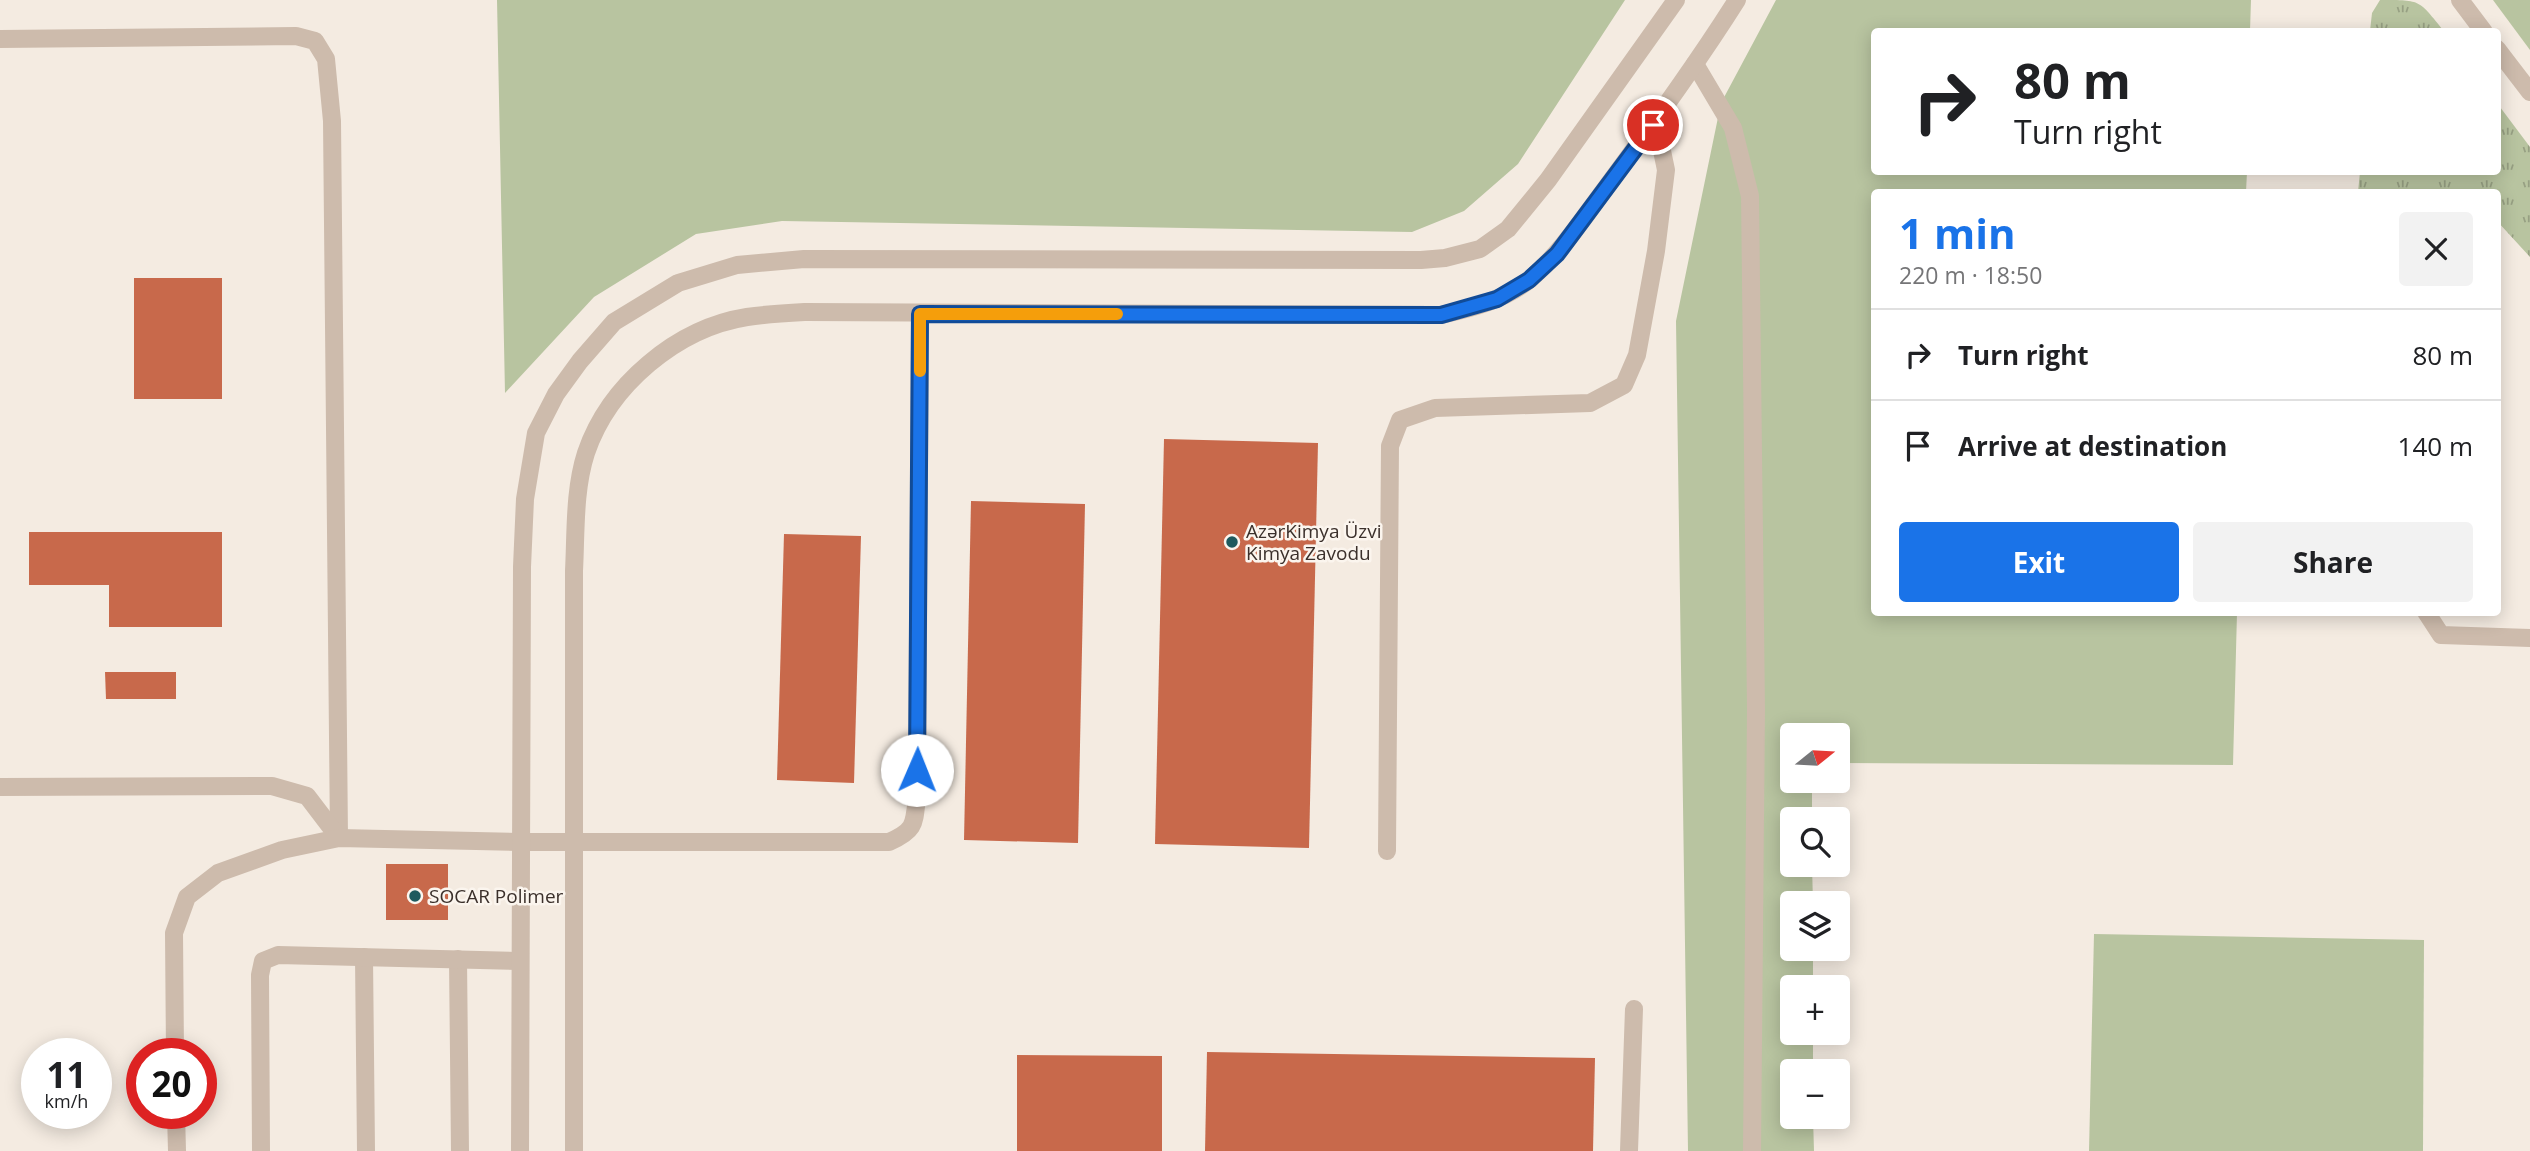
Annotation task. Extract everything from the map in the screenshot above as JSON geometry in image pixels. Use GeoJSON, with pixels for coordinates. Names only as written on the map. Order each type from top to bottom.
{"type":"FeatureCollection","features":[{"type":"Feature","properties":{"kind":"lane"},"geometry":{"type":"LineString","coordinates":[[520,1151],[522,567],[525,499],[536,433],[556,394],[579,362],[614,322],[678,283],[737,265],[804,259],[1421,260],[1445,258],[1480,249],[1508,229],[1548,180],[1676,0]]}},
{"type":"Feature","properties":{"kind":"lane"},"geometry":{"type":"LineString","coordinates":[[574,1151],[574,571],[577,507],[586,454],[602,417],[653,359],[698,333],[745,317],[806,312],[1441,315],[1465,310],[1497,299],[1529,280],[1557,254],[1653,125],[1737,0]]}},
{"type":"Feature","properties":{"kind":"lane"},"geometry":{"type":"LineString","coordinates":[[2460,0],[2481,28]]}},
{"type":"Feature","properties":{"kind":"lane"},"geometry":{"type":"LineString","coordinates":[[0,39],[296,36],[315,41],[326,59],[332,121],[340,838]]}},
{"type":"Feature","properties":{"kind":"lane"},"geometry":{"type":"LineString","coordinates":[[2501,54],[2530,92]]}},
{"type":"Feature","properties":{"kind":"lane"},"geometry":{"type":"LineString","coordinates":[[1695,64],[1733,128],[1750,196],[1756,709],[1752,1151]]}},
{"type":"Feature","properties":{"kind":"lane"},"geometry":{"type":"LineString","coordinates":[[1387,850],[1390,446],[1400,420],[1435,408],[1590,403],[1624,385],[1637,355],[1656,251],[1666,170],[1653,125]]}},
{"type":"Feature","properties":{"kind":"lane"},"geometry":{"type":"LineString","coordinates":[[176,1038],[174,933],[187,897],[218,873],[282,850],[340,838],[520,842],[889,842],[906,835],[914,821],[917,796],[920,314]]}},
{"type":"Feature","properties":{"kind":"lane"},"geometry":{"type":"LineString","coordinates":[[2429,616],[2441,635],[2530,638]]}},
{"type":"Feature","properties":{"kind":"lane"},"geometry":{"type":"LineString","coordinates":[[0,787],[272,786],[307,796],[340,838]]}},
{"type":"Feature","properties":{"kind":"lane"},"geometry":{"type":"LineString","coordinates":[[261,1151],[260,975],[263,961],[278,955],[520,961]]}},
{"type":"Feature","properties":{"kind":"lane"},"geometry":{"type":"LineString","coordinates":[[364,957],[366,1151]]}},
{"type":"Feature","properties":{"kind":"lane"},"geometry":{"type":"LineString","coordinates":[[458,959],[460,1151]]}},
{"type":"Feature","properties":{"kind":"lane"},"geometry":{"type":"LineString","coordinates":[[1629,1151],[1634,1009]]}},
{"type":"Feature","properties":{"kind":"lane"},"geometry":{"type":"LineString","coordinates":[[176,1129],[177,1151]]}},
{"type":"Feature","properties":{"kind":"green space"},"geometry":{"type":"Polygon","coordinates":[[[497,0],[1625,0],[1518,164],[1464,211],[1412,232],[782,221],[696,234],[594,297],[505,393],[497,0]]]}},
{"type":"Feature","properties":{"kind":"green space"},"geometry":{"type":"Polygon","coordinates":[[[1776,0],[2251,0],[2250,28],[1871,28],[1871,175],[2247,175],[2246,189],[1871,189],[1871,616],[2237,616],[2233,765],[1850,763],[1850,723],[1780,723],[1780,793],[1812,793],[1812,807],[1780,807],[1780,877],[1812,877],[1813,891],[1780,891],[1780,961],[1813,961],[1813,975],[1780,975],[1780,1045],[1813,1045],[1813,1059],[1780,1059],[1780,1129],[1813,1129],[1814,1151],[1688,1151],[1676,321],[1721,103],[1776,0]]]}},
{"type":"Feature","properties":{"kind":"green space"},"geometry":{"type":"Polygon","coordinates":[[[2380,0],[2404,0],[2424,8],[2442,28],[2370,28],[2372,13],[2380,0]]]}},
{"type":"Feature","properties":{"kind":"green space"},"geometry":{"type":"Polygon","coordinates":[[[2493,0],[2530,0],[2530,50],[2493,0]]]}},
{"type":"Feature","properties":{"kind":"green space"},"geometry":{"type":"Polygon","coordinates":[[[2501,108],[2530,147],[2530,257],[2501,225],[2501,189],[2358,189],[2360,175],[2501,175],[2501,108]]]}},
{"type":"Feature","properties":{"kind":"green space"},"geometry":{"type":"Polygon","coordinates":[[[2094,934],[2424,940],[2423,1151],[2089,1151],[2094,934]]]}},
{"type":"Feature","properties":{"kind":"building"},"geometry":{"type":"Polygon","coordinates":[[[134,278],[222,278],[222,399],[134,399],[134,278]]]}},
{"type":"Feature","properties":{"kind":"building"},"geometry":{"type":"Polygon","coordinates":[[[1164,439],[1318,443],[1309,848],[1155,844],[1164,439]]]}},
{"type":"Feature","properties":{"kind":"building"},"geometry":{"type":"Polygon","coordinates":[[[971,501],[1085,504],[1078,843],[964,840],[971,501]]]}},
{"type":"Feature","properties":{"kind":"building"},"geometry":{"type":"Polygon","coordinates":[[[29,532],[222,532],[222,627],[109,627],[109,585],[29,585],[29,532]]]}},
{"type":"Feature","properties":{"kind":"building"},"geometry":{"type":"Polygon","coordinates":[[[784,534],[861,536],[854,783],[777,780],[784,534]]]}},
{"type":"Feature","properties":{"kind":"building"},"geometry":{"type":"Polygon","coordinates":[[[105,672],[176,672],[176,699],[106,699],[105,672]]]}},
{"type":"Feature","properties":{"kind":"building"},"geometry":{"type":"Polygon","coordinates":[[[386,864],[448,864],[448,920],[386,920],[386,864]]]}},
{"type":"Feature","properties":{"kind":"building"},"geometry":{"type":"Polygon","coordinates":[[[1207,1052],[1595,1058],[1593,1151],[1205,1151],[1207,1052]]]}},
{"type":"Feature","properties":{"kind":"building"},"geometry":{"type":"Polygon","coordinates":[[[1017,1055],[1162,1056],[1162,1151],[1017,1151],[1017,1055]]]}},
{"type":"Feature","properties":{"kind":"slow traffic"},"geometry":{"type":"LineString","coordinates":[[920,371],[920,314],[1117,314]]}},
{"type":"Feature","properties":{"kind":"place","name":"AzərKimya Üzvi Kimya Zavodu"},"geometry":{"type":"Point","coordinates":[1232,542]}},
{"type":"Feature","properties":{"kind":"place","name":"SOCAR Polimer"},"geometry":{"type":"Point","coordinates":[415,896]}},
{"type":"Feature","properties":{"kind":"route"},"geometry":{"type":"LineString","coordinates":[[917,770],[920,314],[1441,315],[1465,310],[1497,299],[1529,280],[1557,254],[1653,125]]}}]}
